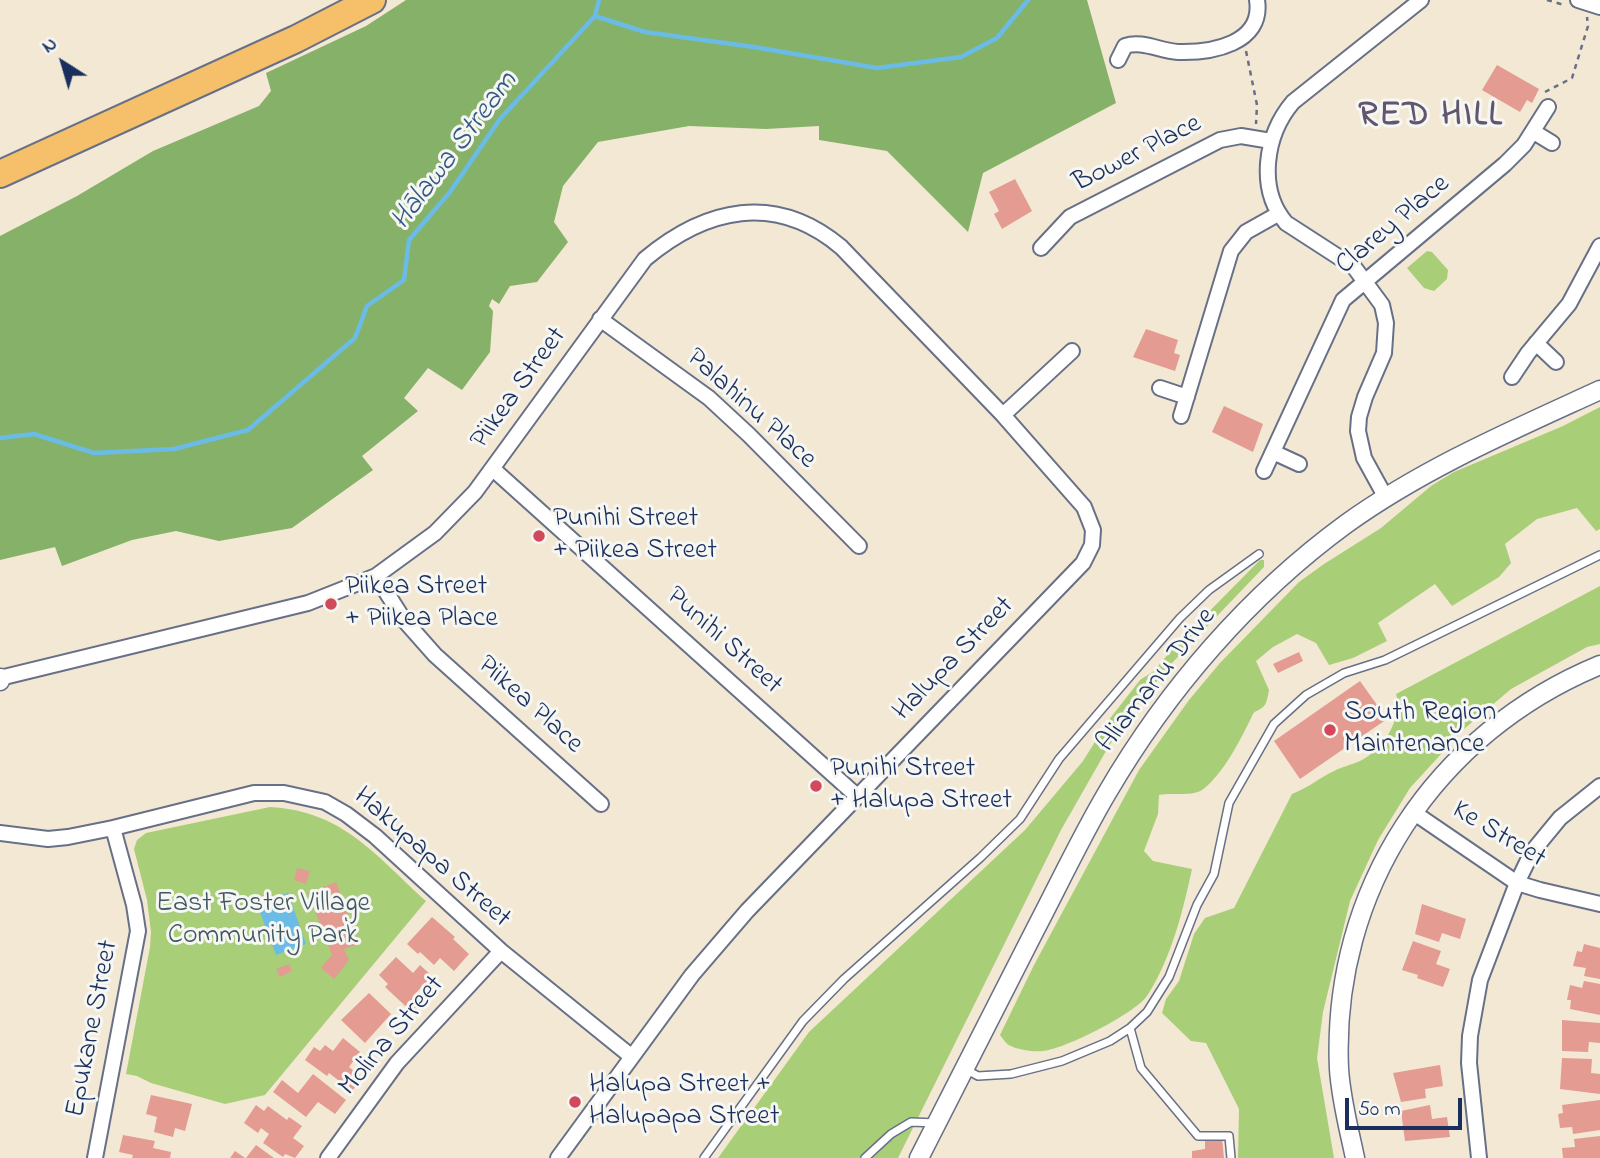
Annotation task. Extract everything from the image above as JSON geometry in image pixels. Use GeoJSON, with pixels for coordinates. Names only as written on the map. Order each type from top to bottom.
{"type":"FeatureCollection","features":[{"type":"Feature","properties":{"kind":"highway"},"geometry":{"type":"LineString","coordinates":[[0,174],[296,39],[372,0]]}},
{"type":"Feature","properties":{"kind":"street"},"geometry":{"type":"LineString","coordinates":[[1118,60],[1125,46],[1134,43],[1175,52],[1227,46],[1243,37],[1256,21],[1256,0]]}},
{"type":"Feature","properties":{"kind":"street"},"geometry":{"type":"LineString","coordinates":[[1386,498],[1363,458],[1359,444],[1359,417],[1379,370],[1387,338],[1382,305],[1354,267],[1286,223],[1278,214],[1271,199],[1268,175],[1271,141],[1280,117],[1298,97],[1421,0]]}},
{"type":"Feature","properties":{"kind":"street","name":"Clarey Place"},"geometry":{"type":"LineString","coordinates":[[1264,471],[1343,300],[1505,164],[1534,132],[1544,104]]}},
{"type":"Feature","properties":{"kind":"street"},"geometry":{"type":"LineString","coordinates":[[1534,132],[1552,143]]}},
{"type":"Feature","properties":{"kind":"street","name":"Bower Place"},"geometry":{"type":"LineString","coordinates":[[1041,248],[1070,217],[1220,140],[1241,136],[1271,141]]}},
{"type":"Feature","properties":{"kind":"street","name":"Piikea Street"},"geometry":{"type":"LineString","coordinates":[[0,679],[308,603],[376,576],[435,533],[457,512],[493,469],[645,259],[684,230],[724,215],[759,212],[780,216],[813,227],[841,247],[1003,415]]}},
{"type":"Feature","properties":{"kind":"street"},"geometry":{"type":"LineString","coordinates":[[1181,416],[1231,251],[1246,232],[1278,214]]}},
{"type":"Feature","properties":{"kind":"street"},"geometry":{"type":"LineString","coordinates":[[1513,377],[1569,304],[1600,246]]}},
{"type":"Feature","properties":{"kind":"street","name":"Palahinu Place"},"geometry":{"type":"LineString","coordinates":[[600,319],[709,398],[859,546]]}},
{"type":"Feature","properties":{"kind":"street"},"geometry":{"type":"LineString","coordinates":[[1536,344],[1556,362]]}},
{"type":"Feature","properties":{"kind":"street"},"geometry":{"type":"LineString","coordinates":[[1003,415],[1072,351]]}},
{"type":"Feature","properties":{"kind":"street"},"geometry":{"type":"LineString","coordinates":[[1160,388],[1187,397]]}},
{"type":"Feature","properties":{"kind":"street","name":"Aliamanu Drive"},"geometry":{"type":"LineString","coordinates":[[919,1158],[1106,795],[1156,718],[1202,659],[1271,587],[1346,524],[1460,456],[1600,390]]}},
{"type":"Feature","properties":{"kind":"street","name":"Halupa Street"},"geometry":{"type":"LineString","coordinates":[[558,1158],[692,975],[747,911],[1089,554],[1093,530],[1084,507],[1003,415]]}},
{"type":"Feature","properties":{"kind":"street"},"geometry":{"type":"LineString","coordinates":[[1273,452],[1299,464]]}},
{"type":"Feature","properties":{"kind":"street","name":"Punihi Street"},"geometry":{"type":"LineString","coordinates":[[493,469],[858,797]]}},
{"type":"Feature","properties":{"kind":"street","name":"Piikea Place"},"geometry":{"type":"LineString","coordinates":[[376,576],[404,620],[435,655],[601,804]]}},
{"type":"Feature","properties":{"kind":"street"},"geometry":{"type":"LineString","coordinates":[[1355,1158],[1339,1069],[1340,1018],[1357,924],[1374,882],[1413,812],[1441,776],[1484,733],[1546,690],[1600,665]]}},
{"type":"Feature","properties":{"kind":"street"},"geometry":{"type":"LineString","coordinates":[[1479,1158],[1469,1063],[1480,980],[1517,883],[1532,852],[1546,833],[1580,800],[1600,786]]}},
{"type":"Feature","properties":{"kind":"street","name":"Hakupapa Street"},"geometry":{"type":"LineString","coordinates":[[0,833],[48,839],[113,828],[254,793],[284,793],[325,802],[375,836],[501,951],[632,1057]]}},
{"type":"Feature","properties":{"kind":"street","name":"Ke Street"},"geometry":{"type":"LineString","coordinates":[[1413,812],[1517,883],[1600,904]]}},
{"type":"Feature","properties":{"kind":"street","name":"Epukane Street"},"geometry":{"type":"LineString","coordinates":[[95,1158],[138,931],[134,905],[113,828]]}},
{"type":"Feature","properties":{"kind":"street","name":"Molina Street"},"geometry":{"type":"LineString","coordinates":[[328,1158],[397,1063],[501,951]]}},
{"type":"Feature","properties":{"kind":"lane"},"geometry":{"type":"LineString","coordinates":[[704,1158],[803,1021],[844,979],[1020,819],[1059,759],[1180,618],[1209,590],[1259,554]]}},
{"type":"Feature","properties":{"kind":"lane"},"geometry":{"type":"LineString","coordinates":[[964,1069],[978,1076],[1032,1070],[1091,1050],[1130,1028],[1157,999],[1173,967],[1197,905],[1214,874],[1229,803],[1274,724],[1289,709],[1315,689],[1344,673],[1385,660],[1600,555]]}},
{"type":"Feature","properties":{"kind":"lane"},"geometry":{"type":"LineString","coordinates":[[1130,1028],[1141,1068],[1198,1136],[1229,1136],[1231,1158]]}},
{"type":"Feature","properties":{"kind":"lane"},"geometry":{"type":"LineString","coordinates":[[864,1158],[891,1134],[911,1122],[937,1124]]}},
{"type":"Feature","properties":{"kind":"path"},"geometry":{"type":"LineString","coordinates":[[1544,104],[1546,90],[1572,79],[1588,26],[1586,19],[1590,4]]}},
{"type":"Feature","properties":{"kind":"path"},"geometry":{"type":"LineString","coordinates":[[1245,47],[1257,105],[1253,138]]}},
{"type":"Feature","properties":{"kind":"green space"},"geometry":{"type":"Polygon","coordinates":[[[406,0],[1087,0],[1116,103],[983,173],[968,232],[887,151],[819,140],[819,126],[766,129],[689,126],[598,142],[563,186],[554,222],[568,242],[537,282],[510,286],[499,304],[492,299],[489,306],[493,311],[490,352],[462,390],[428,368],[404,398],[418,411],[362,456],[373,470],[292,528],[219,541],[176,531],[132,540],[62,566],[55,547],[0,560],[0,236],[77,196],[153,151],[259,106],[271,91],[266,73],[366,26],[406,0]]]}},
{"type":"Feature","properties":{"kind":"green space"},"geometry":{"type":"Polygon","coordinates":[[[1427,251],[1432,252],[1448,270],[1447,279],[1434,291],[1424,288],[1407,268],[1427,251]]]}},
{"type":"Feature","properties":{"kind":"green space"},"geometry":{"type":"Polygon","coordinates":[[[1600,407],[1600,529],[1596,531],[1577,508],[1537,519],[1505,544],[1511,563],[1499,577],[1452,606],[1435,584],[1378,623],[1387,641],[1353,658],[1329,665],[1316,643],[1297,634],[1273,647],[1256,661],[1269,690],[1267,701],[1253,714],[1224,766],[1210,783],[1198,792],[1159,795],[1158,814],[1144,851],[1153,861],[1192,869],[1169,951],[1147,996],[1114,1021],[1053,1049],[1027,1050],[1007,1043],[1000,1035],[1034,965],[1139,770],[1189,700],[1220,663],[1299,582],[1381,528],[1431,486],[1454,472],[1563,426],[1600,407]]]}},
{"type":"Feature","properties":{"kind":"green space"},"geometry":{"type":"Polygon","coordinates":[[[1260,560],[1264,560],[1264,567],[1173,662],[1128,716],[1106,751],[1061,830],[898,1158],[718,1158],[809,1032],[1025,830],[1083,761],[1108,721],[1140,680],[1154,671],[1174,647],[1260,560]]]}},
{"type":"Feature","properties":{"kind":"green space"},"geometry":{"type":"Polygon","coordinates":[[[1600,586],[1600,644],[1587,647],[1511,689],[1464,729],[1410,788],[1378,840],[1350,901],[1323,1012],[1317,1058],[1334,1158],[1238,1158],[1239,1109],[1206,1043],[1191,1041],[1162,1013],[1166,999],[1179,981],[1194,934],[1205,918],[1234,908],[1292,794],[1337,769],[1360,761],[1383,742],[1397,713],[1396,694],[1600,586]]]}},
{"type":"Feature","properties":{"kind":"green space","name":"East Foster Village Community Park"},"geometry":{"type":"Polygon","coordinates":[[[270,807],[296,810],[338,826],[373,852],[426,901],[265,1095],[225,1104],[126,1074],[151,932],[147,900],[134,849],[137,840],[146,833],[270,807]]]}},
{"type":"Feature","properties":{"kind":"water"},"geometry":{"type":"Polygon","coordinates":[[[288,893],[306,944],[276,955],[257,904],[288,893]]]}},
{"type":"Feature","properties":{"kind":"building"},"geometry":{"type":"Polygon","coordinates":[[[1497,65],[1539,89],[1532,103],[1527,100],[1520,112],[1482,90],[1497,65]]]}},
{"type":"Feature","properties":{"kind":"building"},"geometry":{"type":"Polygon","coordinates":[[[1015,179],[1032,211],[1002,229],[994,214],[999,211],[989,192],[1015,179]]]}},
{"type":"Feature","properties":{"kind":"building"},"geometry":{"type":"Polygon","coordinates":[[[1146,329],[1178,340],[1174,353],[1180,355],[1175,371],[1133,357],[1146,329]]]}},
{"type":"Feature","properties":{"kind":"building"},"geometry":{"type":"Polygon","coordinates":[[[1224,406],[1263,424],[1253,452],[1212,432],[1224,406]]]}},
{"type":"Feature","properties":{"kind":"building"},"geometry":{"type":"Polygon","coordinates":[[[1299,652],[1303,661],[1278,673],[1273,664],[1299,652]]]}},
{"type":"Feature","properties":{"kind":"building","name":"South Region Maintenance"},"geometry":{"type":"Polygon","coordinates":[[[1360,681],[1387,719],[1300,779],[1274,741],[1360,681]]]}},
{"type":"Feature","properties":{"kind":"building"},"geometry":{"type":"Polygon","coordinates":[[[297,868],[310,871],[306,884],[294,880],[297,868]]]}},
{"type":"Feature","properties":{"kind":"building"},"geometry":{"type":"Polygon","coordinates":[[[336,882],[359,944],[344,949],[349,960],[334,979],[321,968],[332,955],[308,893],[336,882]]]}},
{"type":"Feature","properties":{"kind":"building"},"geometry":{"type":"Polygon","coordinates":[[[1422,904],[1466,919],[1460,939],[1442,933],[1439,942],[1415,934],[1422,904]]]}},
{"type":"Feature","properties":{"kind":"building"},"geometry":{"type":"Polygon","coordinates":[[[432,917],[455,937],[453,939],[469,954],[454,971],[440,958],[434,965],[407,944],[432,917]]]}},
{"type":"Feature","properties":{"kind":"building"},"geometry":{"type":"Polygon","coordinates":[[[1413,941],[1441,951],[1436,964],[1450,969],[1443,987],[1402,970],[1413,941]]]}},
{"type":"Feature","properties":{"kind":"building"},"geometry":{"type":"Polygon","coordinates":[[[1584,944],[1600,948],[1600,979],[1584,976],[1586,968],[1573,966],[1577,951],[1582,952],[1584,944]]]}},
{"type":"Feature","properties":{"kind":"building"},"geometry":{"type":"Polygon","coordinates":[[[396,957],[413,973],[420,965],[432,976],[416,993],[426,1002],[415,1015],[385,987],[388,984],[379,975],[396,957]]]}},
{"type":"Feature","properties":{"kind":"building"},"geometry":{"type":"Polygon","coordinates":[[[289,964],[292,971],[280,977],[276,969],[289,964]]]}},
{"type":"Feature","properties":{"kind":"building"},"geometry":{"type":"Polygon","coordinates":[[[1584,981],[1600,984],[1600,1015],[1570,1009],[1571,1000],[1567,1000],[1570,985],[1582,988],[1584,981]]]}},
{"type":"Feature","properties":{"kind":"building"},"geometry":{"type":"Polygon","coordinates":[[[369,993],[391,1014],[365,1043],[341,1020],[369,993]]]}},
{"type":"Feature","properties":{"kind":"building"},"geometry":{"type":"Polygon","coordinates":[[[1562,1020],[1600,1023],[1600,1043],[1589,1042],[1588,1052],[1562,1051],[1562,1020]]]}},
{"type":"Feature","properties":{"kind":"building"},"geometry":{"type":"Polygon","coordinates":[[[343,1038],[360,1052],[349,1067],[363,1078],[352,1091],[329,1073],[327,1076],[305,1060],[314,1047],[320,1051],[325,1045],[333,1051],[343,1038]]]}},
{"type":"Feature","properties":{"kind":"building"},"geometry":{"type":"Polygon","coordinates":[[[1562,1058],[1592,1059],[1591,1073],[1600,1074],[1600,1094],[1560,1089],[1562,1058]]]}},
{"type":"Feature","properties":{"kind":"building"},"geometry":{"type":"Polygon","coordinates":[[[1440,1065],[1443,1086],[1425,1089],[1426,1098],[1401,1102],[1393,1073],[1440,1065]]]}},
{"type":"Feature","properties":{"kind":"building"},"geometry":{"type":"Polygon","coordinates":[[[313,1074],[346,1100],[335,1114],[318,1102],[306,1117],[273,1092],[282,1080],[298,1093],[313,1074]]]}},
{"type":"Feature","properties":{"kind":"building"},"geometry":{"type":"Polygon","coordinates":[[[151,1095],[192,1104],[185,1131],[175,1128],[173,1137],[154,1132],[157,1117],[146,1114],[151,1095]]]}},
{"type":"Feature","properties":{"kind":"building"},"geometry":{"type":"Polygon","coordinates":[[[1600,1100],[1600,1130],[1573,1134],[1572,1127],[1560,1128],[1558,1114],[1563,1113],[1562,1105],[1600,1100]]]}},
{"type":"Feature","properties":{"kind":"building"},"geometry":{"type":"Polygon","coordinates":[[[256,1105],[264,1111],[268,1106],[287,1120],[289,1117],[302,1126],[293,1138],[304,1146],[295,1158],[285,1154],[283,1157],[263,1143],[269,1134],[261,1128],[258,1133],[244,1123],[256,1105]]]}},
{"type":"Feature","properties":{"kind":"building"},"geometry":{"type":"Polygon","coordinates":[[[1430,1105],[1432,1119],[1447,1117],[1450,1137],[1405,1141],[1401,1111],[1430,1105]]]}},
{"type":"Feature","properties":{"kind":"building"},"geometry":{"type":"Polygon","coordinates":[[[123,1135],[155,1141],[153,1148],[171,1152],[170,1158],[132,1158],[133,1155],[119,1152],[123,1135]]]}},
{"type":"Feature","properties":{"kind":"building"},"geometry":{"type":"Polygon","coordinates":[[[1600,1136],[1600,1158],[1563,1158],[1562,1148],[1575,1147],[1574,1139],[1600,1136]]]}},
{"type":"Feature","properties":{"kind":"building"},"geometry":{"type":"Polygon","coordinates":[[[1222,1139],[1224,1158],[1192,1158],[1192,1151],[1205,1149],[1205,1140],[1222,1139]]]}},
{"type":"Feature","properties":{"kind":"building"},"geometry":{"type":"Polygon","coordinates":[[[256,1145],[274,1158],[246,1158],[256,1145]]]}},
{"type":"Feature","properties":{"kind":"building"},"geometry":{"type":"Polygon","coordinates":[[[235,1151],[245,1158],[230,1158],[235,1151]]]}},
{"type":"Feature","properties":{"kind":"waterway","name":"Hālawa Stream"},"geometry":{"type":"LineString","coordinates":[[0,438],[34,434],[94,453],[174,449],[248,430],[355,338],[367,306],[404,280],[409,240],[450,192],[500,119],[595,16],[599,0]]}},
{"type":"Feature","properties":{"kind":"waterway"},"geometry":{"type":"LineString","coordinates":[[595,16],[645,32],[877,68],[961,57],[997,38],[1028,0]]}},
{"type":"Feature","properties":{"kind":"place","name":"Punihi Street + Piikea Street"},"geometry":{"type":"Point","coordinates":[539,536]}},
{"type":"Feature","properties":{"kind":"place","name":"Piikea Street + Piikea Place"},"geometry":{"type":"Point","coordinates":[331,604]}},
{"type":"Feature","properties":{"kind":"place","name":"South Region Maintenance"},"geometry":{"type":"Point","coordinates":[1330,730]}},
{"type":"Feature","properties":{"kind":"place","name":"Punihi Street + Halupa Street"},"geometry":{"type":"Point","coordinates":[816,786]}},
{"type":"Feature","properties":{"kind":"place","name":"Halupa Street + Halupapa Street"},"geometry":{"type":"Point","coordinates":[575,1102]}},
{"type":"Feature","properties":{"kind":"district","name":"RED HILL"},"geometry":{"type":"Point","coordinates":[1431,118]}}]}
